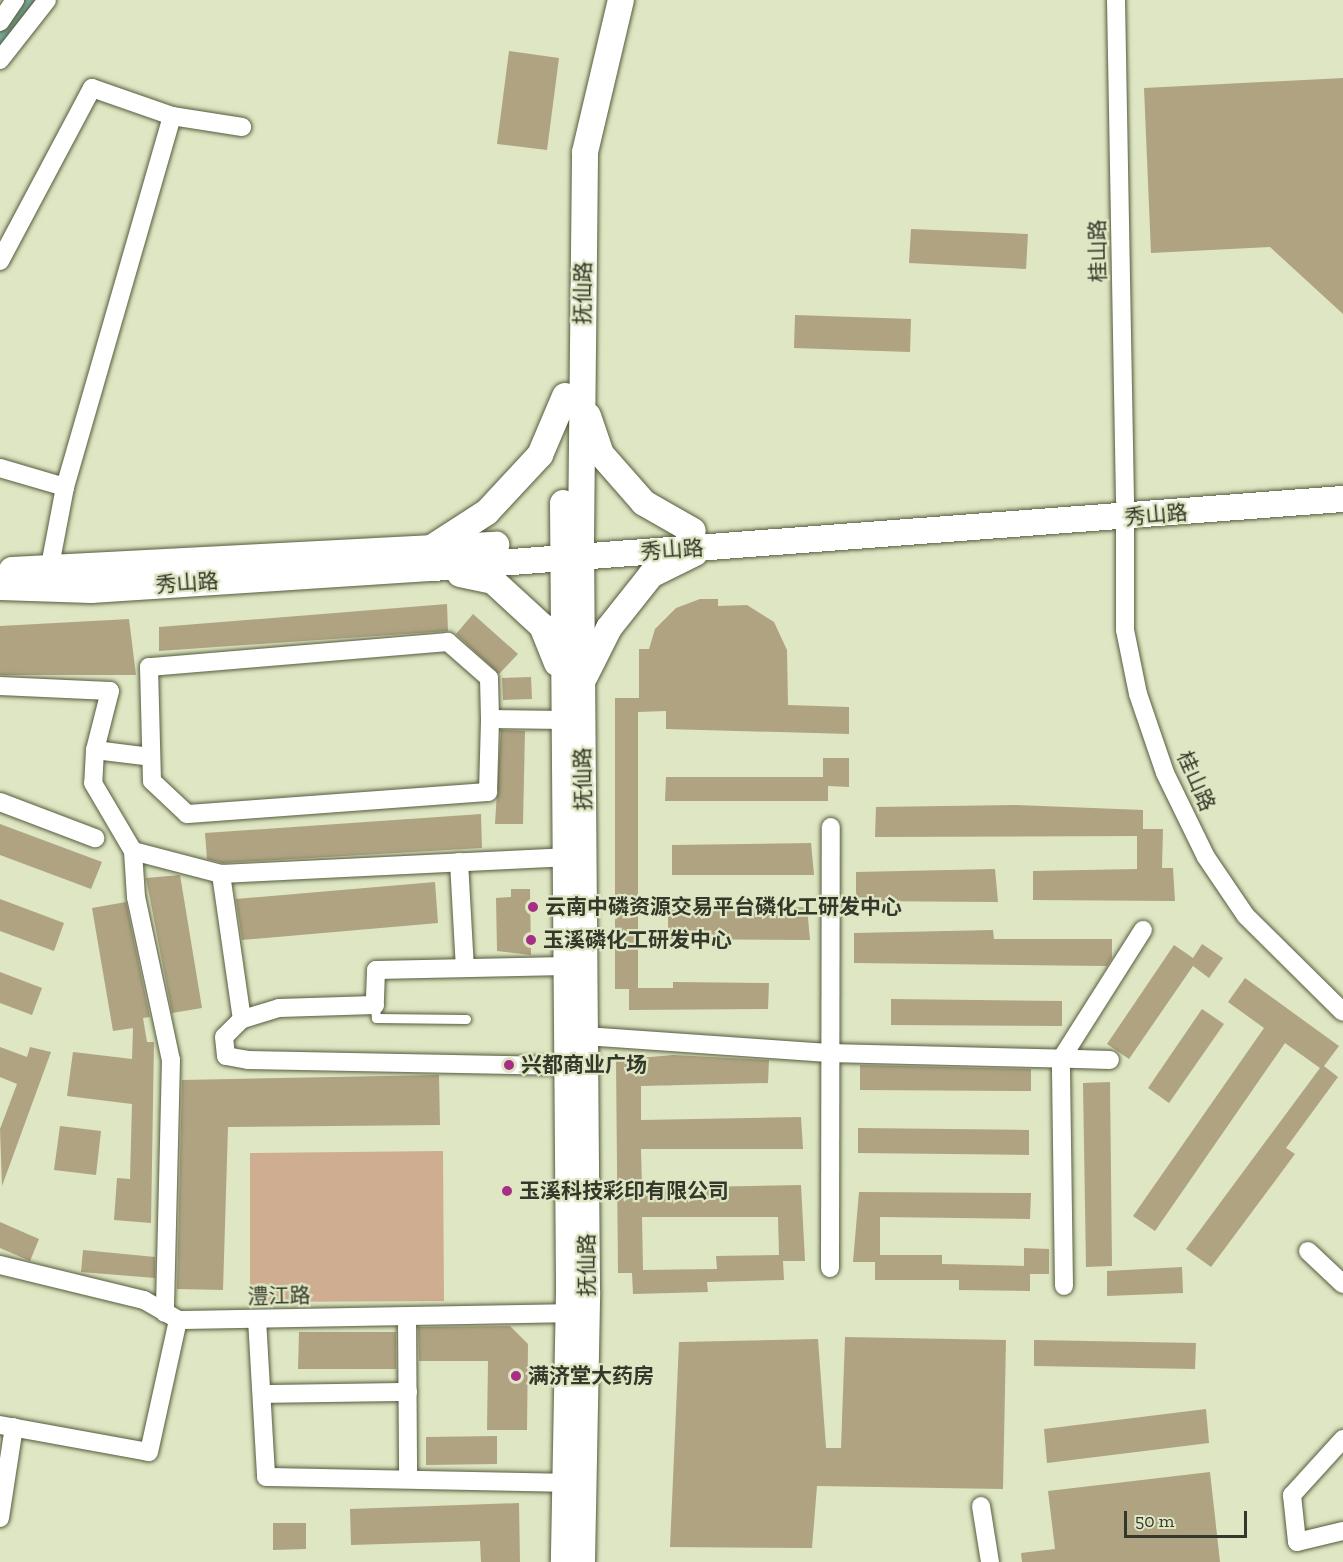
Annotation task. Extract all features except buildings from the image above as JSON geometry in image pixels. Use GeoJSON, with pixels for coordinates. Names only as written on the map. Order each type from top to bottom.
{"type":"FeatureCollection","features":[{"type":"Feature","properties":{"kind":"main road","name":"抚仙路"},"geometry":{"type":"LineString","coordinates":[[582,1562],[585,1036],[573,679],[574,398],[570,150],[605,0]]}},
{"type":"Feature","properties":{"kind":"main road","name":"抚仙路"},"geometry":{"type":"LineString","coordinates":[[574,398],[585,152],[621,0]]}},
{"type":"Feature","properties":{"kind":"main road"},"geometry":{"type":"LineString","coordinates":[[431,559],[493,581],[542,626],[573,679],[609,628],[651,575],[700,539],[644,503],[602,454],[574,398]]}},
{"type":"Feature","properties":{"kind":"main road"},"geometry":{"type":"LineString","coordinates":[[431,559],[488,512],[540,454],[574,398]]}},
{"type":"Feature","properties":{"kind":"main road","name":"秀山路"},"geometry":{"type":"LineString","coordinates":[[1125,509],[1343,481]]}},
{"type":"Feature","properties":{"kind":"main road","name":"秀山路"},"geometry":{"type":"LineString","coordinates":[[0,587],[91,590],[431,559],[700,539],[1125,509],[1343,499]]}},
{"type":"Feature","properties":{"kind":"main road","name":"秀山路"},"geometry":{"type":"LineString","coordinates":[[0,569],[49,571],[431,559]]}},
{"type":"Feature","properties":{"kind":"main road","name":"抚仙路"},"geometry":{"type":"LineString","coordinates":[[564,1562],[569,1313],[564,720],[573,679]]}},
{"type":"Feature","properties":{"kind":"street"},"geometry":{"type":"LineString","coordinates":[[0,22],[15,0]]}},
{"type":"Feature","properties":{"kind":"street"},"geometry":{"type":"LineString","coordinates":[[0,60],[47,0]]}},
{"type":"Feature","properties":{"kind":"street","name":"桂山路"},"geometry":{"type":"LineString","coordinates":[[1116,0],[1125,630],[1138,694],[1165,773],[1206,857],[1246,916],[1343,1012]]}},
{"type":"Feature","properties":{"kind":"street"},"geometry":{"type":"LineString","coordinates":[[0,261],[92,88],[172,116],[242,127]]}},
{"type":"Feature","properties":{"kind":"street"},"geometry":{"type":"LineString","coordinates":[[49,571],[65,487],[172,116]]}},
{"type":"Feature","properties":{"kind":"street"},"geometry":{"type":"LineString","coordinates":[[0,468],[65,487]]}},
{"type":"Feature","properties":{"kind":"street"},"geometry":{"type":"LineString","coordinates":[[448,642],[489,678],[489,719],[488,792],[187,814],[152,781],[149,667],[448,642]]}},
{"type":"Feature","properties":{"kind":"street"},"geometry":{"type":"LineString","coordinates":[[0,686],[110,691],[95,750],[93,783],[133,851],[136,897],[171,1060],[172,1316],[149,1452],[7,1426],[0,1518]]}},
{"type":"Feature","properties":{"kind":"street"},"geometry":{"type":"LineString","coordinates":[[489,719],[564,720]]}},
{"type":"Feature","properties":{"kind":"street"},"geometry":{"type":"LineString","coordinates":[[95,750],[151,757]]}},
{"type":"Feature","properties":{"kind":"street"},"geometry":{"type":"LineString","coordinates":[[0,802],[95,838]]}},
{"type":"Feature","properties":{"kind":"street"},"geometry":{"type":"LineString","coordinates":[[830,1268],[828,1053],[831,827]]}},
{"type":"Feature","properties":{"kind":"street"},"geometry":{"type":"LineString","coordinates":[[133,851],[221,874],[565,857]]}},
{"type":"Feature","properties":{"kind":"street"},"geometry":{"type":"LineString","coordinates":[[459,862],[465,968]]}},
{"type":"Feature","properties":{"kind":"street"},"geometry":{"type":"LineString","coordinates":[[221,874],[242,1019]]}},
{"type":"Feature","properties":{"kind":"street"},"geometry":{"type":"LineString","coordinates":[[1064,1286],[1061,1059],[1143,930]]}},
{"type":"Feature","properties":{"kind":"street"},"geometry":{"type":"LineString","coordinates":[[566,966],[376,970],[375,1005],[279,1008],[242,1019],[224,1037],[226,1056],[567,1066]]}},
{"type":"Feature","properties":{"kind":"street"},"geometry":{"type":"LineString","coordinates":[[585,1036],[828,1053],[1110,1060]]}},
{"type":"Feature","properties":{"kind":"street"},"geometry":{"type":"LineString","coordinates":[[1308,1251],[1343,1284]]}},
{"type":"Feature","properties":{"kind":"street","name":"澧江路"},"geometry":{"type":"LineString","coordinates":[[0,1265],[144,1300],[172,1316],[258,1319],[569,1313]]}},
{"type":"Feature","properties":{"kind":"street"},"geometry":{"type":"LineString","coordinates":[[407,1317],[408,1479]]}},
{"type":"Feature","properties":{"kind":"street"},"geometry":{"type":"LineString","coordinates":[[258,1319],[264,1394],[266,1477],[566,1483]]}},
{"type":"Feature","properties":{"kind":"street"},"geometry":{"type":"LineString","coordinates":[[264,1394],[408,1392]]}},
{"type":"Feature","properties":{"kind":"street"},"geometry":{"type":"LineString","coordinates":[[1343,1439],[1292,1495],[1297,1542],[1343,1531]]}},
{"type":"Feature","properties":{"kind":"street"},"geometry":{"type":"LineString","coordinates":[[981,1506],[990,1562]]}},
{"type":"Feature","properties":{"kind":"lane"},"geometry":{"type":"LineString","coordinates":[[375,1005],[376,1018],[466,1019]]}},
{"type":"Feature","properties":{"kind":"shaded area"},"geometry":{"type":"Polygon","coordinates":[[[443,1151],[444,1301],[250,1302],[250,1153],[443,1151]]]}},
{"type":"Feature","properties":{"kind":"waterway"},"geometry":{"type":"LineString","coordinates":[[0,34],[24,0]]}},
{"type":"Feature","properties":{"kind":"place","name":"云南中磷资源交易平台磷化工研发中心"},"geometry":{"type":"Point","coordinates":[533,907]}},
{"type":"Feature","properties":{"kind":"place","name":"玉溪磷化工研发中心"},"geometry":{"type":"Point","coordinates":[531,940]}},
{"type":"Feature","properties":{"kind":"place","name":"兴都商业广场"},"geometry":{"type":"Point","coordinates":[509,1065]}},
{"type":"Feature","properties":{"kind":"place","name":"玉溪科技彩印有限公司"},"geometry":{"type":"Point","coordinates":[507,1191]}},
{"type":"Feature","properties":{"kind":"place","name":"满济堂大药房"},"geometry":{"type":"Point","coordinates":[516,1376]}}]}
